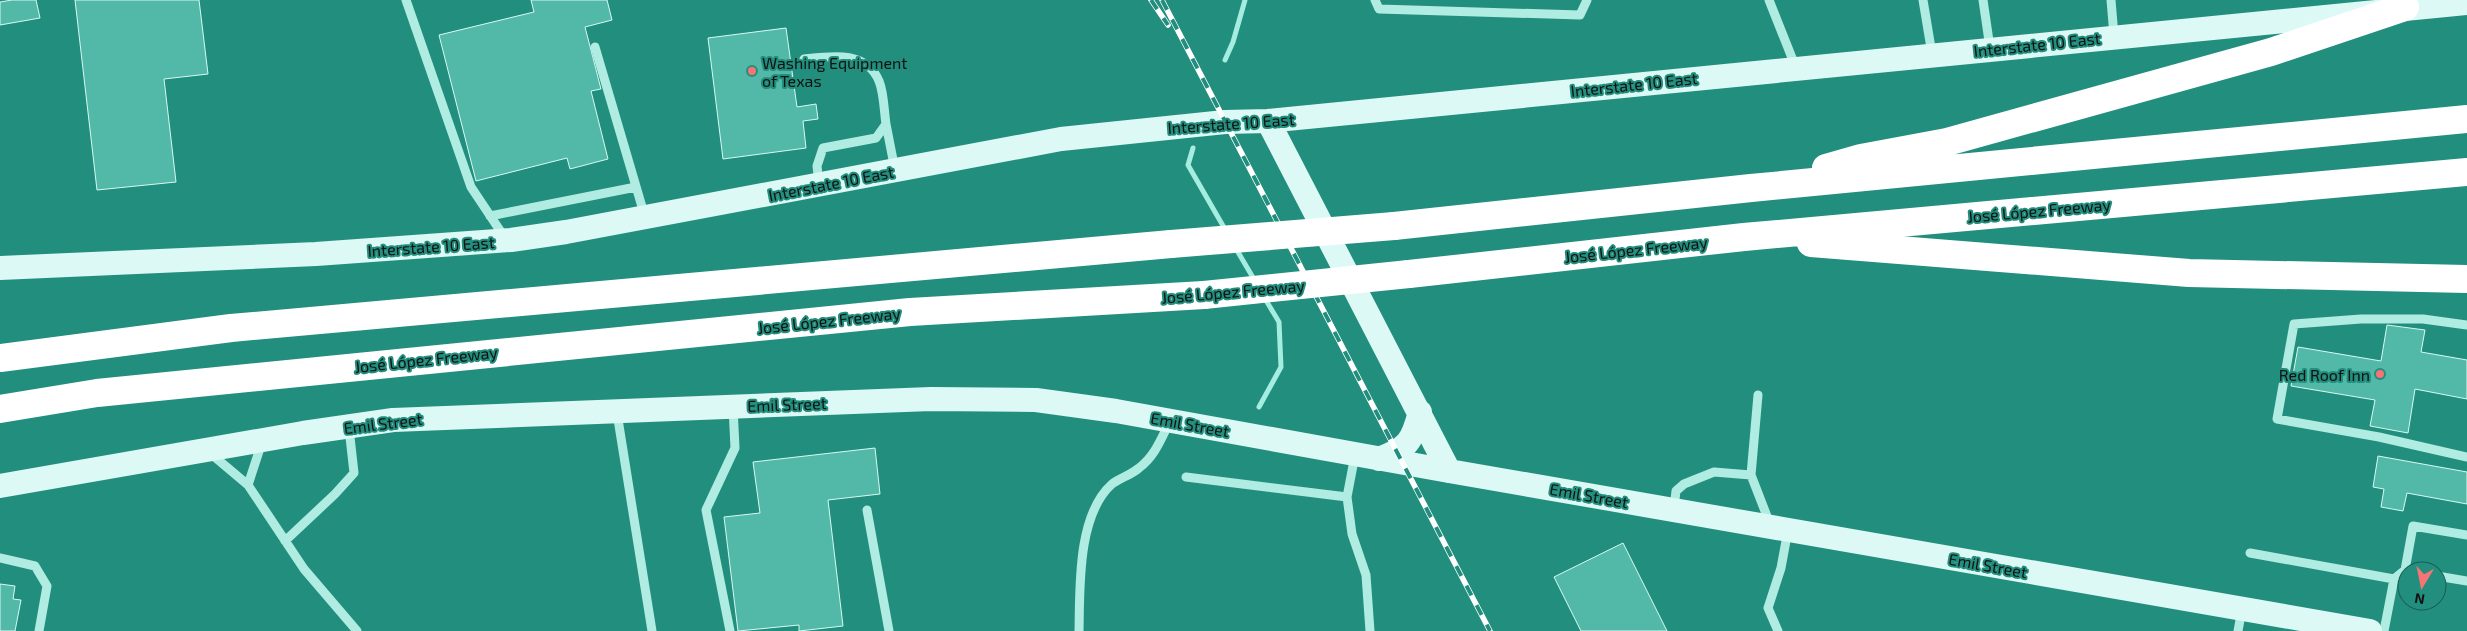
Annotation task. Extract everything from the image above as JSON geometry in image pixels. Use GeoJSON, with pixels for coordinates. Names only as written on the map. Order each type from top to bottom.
{"type":"FeatureCollection","features":[{"type":"Feature","properties":{"kind":"highway"},"geometry":{"type":"LineString","coordinates":[[1751,188],[1861,158],[1947,142],[2271,52],[2405,7]]}},
{"type":"Feature","properties":{"kind":"highway"},"geometry":{"type":"LineString","coordinates":[[0,358],[231,328],[1394,226],[1751,188],[2467,119]]}},
{"type":"Feature","properties":{"kind":"highway","name":"José López Freeway"},"geometry":{"type":"LineString","coordinates":[[0,409],[97,393],[910,312],[1204,294],[1409,274],[1744,237],[2467,172]]}},
{"type":"Feature","properties":{"kind":"highway"},"geometry":{"type":"LineString","coordinates":[[1744,237],[1871,249],[2189,273],[2467,279]]}},
{"type":"Feature","properties":{"kind":"highway"},"geometry":{"type":"LineString","coordinates":[[0,339],[231,328]]}},
{"type":"Feature","properties":{"kind":"highway"},"geometry":{"type":"LineString","coordinates":[[0,421],[97,393]]}},
{"type":"Feature","properties":{"kind":"main road","name":"Interstate 10 East"},"geometry":{"type":"LineString","coordinates":[[0,268],[316,254],[507,240],[646,218],[895,170],[1101,134],[1225,122],[1268,121],[2456,2]]}},
{"type":"Feature","properties":{"kind":"main road"},"geometry":{"type":"LineString","coordinates":[[1268,121],[1449,471]]}},
{"type":"Feature","properties":{"kind":"main road","name":"Emil Street"},"geometry":{"type":"LineString","coordinates":[[0,486],[349,426],[431,417],[931,399],[1020,400],[1107,410],[1170,420],[1379,459],[1779,528],[2240,620],[2360,630]]}},
{"type":"Feature","properties":{"kind":"main road"},"geometry":{"type":"LineString","coordinates":[[1379,459],[1407,446],[1414,434],[1420,412]]}},
{"type":"Feature","properties":{"kind":"lane"},"geometry":{"type":"LineString","coordinates":[[406,0],[471,187],[507,240]]}},
{"type":"Feature","properties":{"kind":"lane"},"geometry":{"type":"LineString","coordinates":[[1375,0],[1379,9],[1580,15],[1587,0]]}},
{"type":"Feature","properties":{"kind":"lane"},"geometry":{"type":"LineString","coordinates":[[1769,0],[1796,68]]}},
{"type":"Feature","properties":{"kind":"lane"},"geometry":{"type":"LineString","coordinates":[[1923,0],[1932,54]]}},
{"type":"Feature","properties":{"kind":"lane"},"geometry":{"type":"LineString","coordinates":[[1983,0],[1990,49]]}},
{"type":"Feature","properties":{"kind":"lane"},"geometry":{"type":"LineString","coordinates":[[2110,0],[2114,36]]}},
{"type":"Feature","properties":{"kind":"lane"},"geometry":{"type":"LineString","coordinates":[[595,47],[646,218]]}},
{"type":"Feature","properties":{"kind":"lane"},"geometry":{"type":"LineString","coordinates":[[804,59],[842,55],[868,65],[879,82],[895,170]]}},
{"type":"Feature","properties":{"kind":"lane"},"geometry":{"type":"LineString","coordinates":[[820,185],[817,166],[823,148],[876,138],[886,124]]}},
{"type":"Feature","properties":{"kind":"lane"},"geometry":{"type":"LineString","coordinates":[[490,216],[636,187]]}},
{"type":"Feature","properties":{"kind":"lane"},"geometry":{"type":"LineString","coordinates":[[2467,325],[2423,319],[2362,319],[2294,324],[2277,419],[2379,437],[2467,456]]}},
{"type":"Feature","properties":{"kind":"lane"},"geometry":{"type":"LineString","coordinates":[[1758,395],[1751,475],[1779,528],[1780,568],[1768,608],[1778,631]]}},
{"type":"Feature","properties":{"kind":"lane"},"geometry":{"type":"LineString","coordinates":[[730,631],[706,510],[735,448],[733,406]]}},
{"type":"Feature","properties":{"kind":"lane"},"geometry":{"type":"LineString","coordinates":[[617,410],[652,631]]}},
{"type":"Feature","properties":{"kind":"lane"},"geometry":{"type":"LineString","coordinates":[[1079,631],[1082,557],[1088,528],[1097,501],[1113,484],[1138,469],[1156,451],[1170,420]]}},
{"type":"Feature","properties":{"kind":"lane"},"geometry":{"type":"LineString","coordinates":[[285,541],[335,494],[354,473],[349,426]]}},
{"type":"Feature","properties":{"kind":"lane"},"geometry":{"type":"LineString","coordinates":[[248,485],[262,440]]}},
{"type":"Feature","properties":{"kind":"lane"},"geometry":{"type":"LineString","coordinates":[[206,450],[248,485],[304,569],[357,631]]}},
{"type":"Feature","properties":{"kind":"lane"},"geometry":{"type":"LineString","coordinates":[[1355,454],[1347,497],[1352,534],[1366,575],[1370,631]]}},
{"type":"Feature","properties":{"kind":"lane"},"geometry":{"type":"LineString","coordinates":[[1673,510],[1676,491],[1684,484],[1714,472],[1751,475]]}},
{"type":"Feature","properties":{"kind":"lane"},"geometry":{"type":"LineString","coordinates":[[1186,477],[1347,497]]}},
{"type":"Feature","properties":{"kind":"lane"},"geometry":{"type":"LineString","coordinates":[[867,510],[889,631]]}},
{"type":"Feature","properties":{"kind":"lane"},"geometry":{"type":"LineString","coordinates":[[2409,561],[2413,526],[2467,535]]}},
{"type":"Feature","properties":{"kind":"lane"},"geometry":{"type":"LineString","coordinates":[[2250,553],[2394,579],[2397,577]]}},
{"type":"Feature","properties":{"kind":"lane"},"geometry":{"type":"LineString","coordinates":[[0,558],[35,566],[47,586],[39,631]]}},
{"type":"Feature","properties":{"kind":"lane"},"geometry":{"type":"LineString","coordinates":[[2447,578],[2467,581]]}},
{"type":"Feature","properties":{"kind":"lane"},"geometry":{"type":"LineString","coordinates":[[2384,631],[2394,579]]}},
{"type":"Feature","properties":{"kind":"building"},"geometry":{"type":"Polygon","coordinates":[[[36,0],[40,18],[0,25],[0,2],[36,0]]]}},
{"type":"Feature","properties":{"kind":"building"},"geometry":{"type":"Polygon","coordinates":[[[75,0],[199,0],[208,74],[164,79],[176,182],[97,190],[75,0]]]}},
{"type":"Feature","properties":{"kind":"building"},"geometry":{"type":"Polygon","coordinates":[[[531,0],[607,0],[612,20],[585,27],[601,89],[591,91],[608,159],[570,169],[567,158],[476,181],[439,35],[534,12],[531,0]]]}},
{"type":"Feature","properties":{"kind":"building","name":"Washing Equipment of Texas"},"geometry":{"type":"Polygon","coordinates":[[[786,28],[797,107],[816,104],[818,119],[803,121],[806,148],[723,159],[708,38],[786,28]]]}},
{"type":"Feature","properties":{"kind":"building","name":"Red Roof Inn"},"geometry":{"type":"Polygon","coordinates":[[[2387,325],[2425,330],[2421,352],[2467,360],[2467,399],[2415,389],[2408,433],[2370,426],[2375,400],[2291,386],[2298,347],[2381,361],[2387,325]]]}},
{"type":"Feature","properties":{"kind":"building"},"geometry":{"type":"Polygon","coordinates":[[[875,448],[880,494],[828,500],[843,626],[799,631],[799,625],[738,631],[724,517],[760,513],[753,462],[875,448]]]}},
{"type":"Feature","properties":{"kind":"building"},"geometry":{"type":"Polygon","coordinates":[[[2378,456],[2467,472],[2467,504],[2407,493],[2403,511],[2381,507],[2384,489],[2373,487],[2378,456]]]}},
{"type":"Feature","properties":{"kind":"building"},"geometry":{"type":"Polygon","coordinates":[[[1623,543],[1667,631],[1581,631],[1554,577],[1623,543]]]}},
{"type":"Feature","properties":{"kind":"building"},"geometry":{"type":"Polygon","coordinates":[[[0,584],[15,586],[13,599],[21,600],[15,631],[0,631],[0,584]]]}},
{"type":"Feature","properties":{"kind":"waterway"},"geometry":{"type":"LineString","coordinates":[[1225,60],[1233,42],[1245,0]]}},
{"type":"Feature","properties":{"kind":"waterway"},"geometry":{"type":"LineString","coordinates":[[1193,148],[1188,165],[1226,231]]}},
{"type":"Feature","properties":{"kind":"waterway"},"geometry":{"type":"LineString","coordinates":[[1235,247],[1255,281]]}},
{"type":"Feature","properties":{"kind":"waterway"},"geometry":{"type":"LineString","coordinates":[[1259,407],[1281,367],[1279,322],[1264,297]]}},
{"type":"Feature","properties":{"kind":"railway"},"geometry":{"type":"LineString","coordinates":[[1151,0],[1168,25]]}},
{"type":"Feature","properties":{"kind":"railway"},"geometry":{"type":"LineString","coordinates":[[1162,0],[1490,631]]}},
{"type":"Feature","properties":{"kind":"place","name":"Washing Equipment of Texas"},"geometry":{"type":"Point","coordinates":[752,71]}},
{"type":"Feature","properties":{"kind":"place","name":"Red Roof Inn"},"geometry":{"type":"Point","coordinates":[2380,374]}}]}
